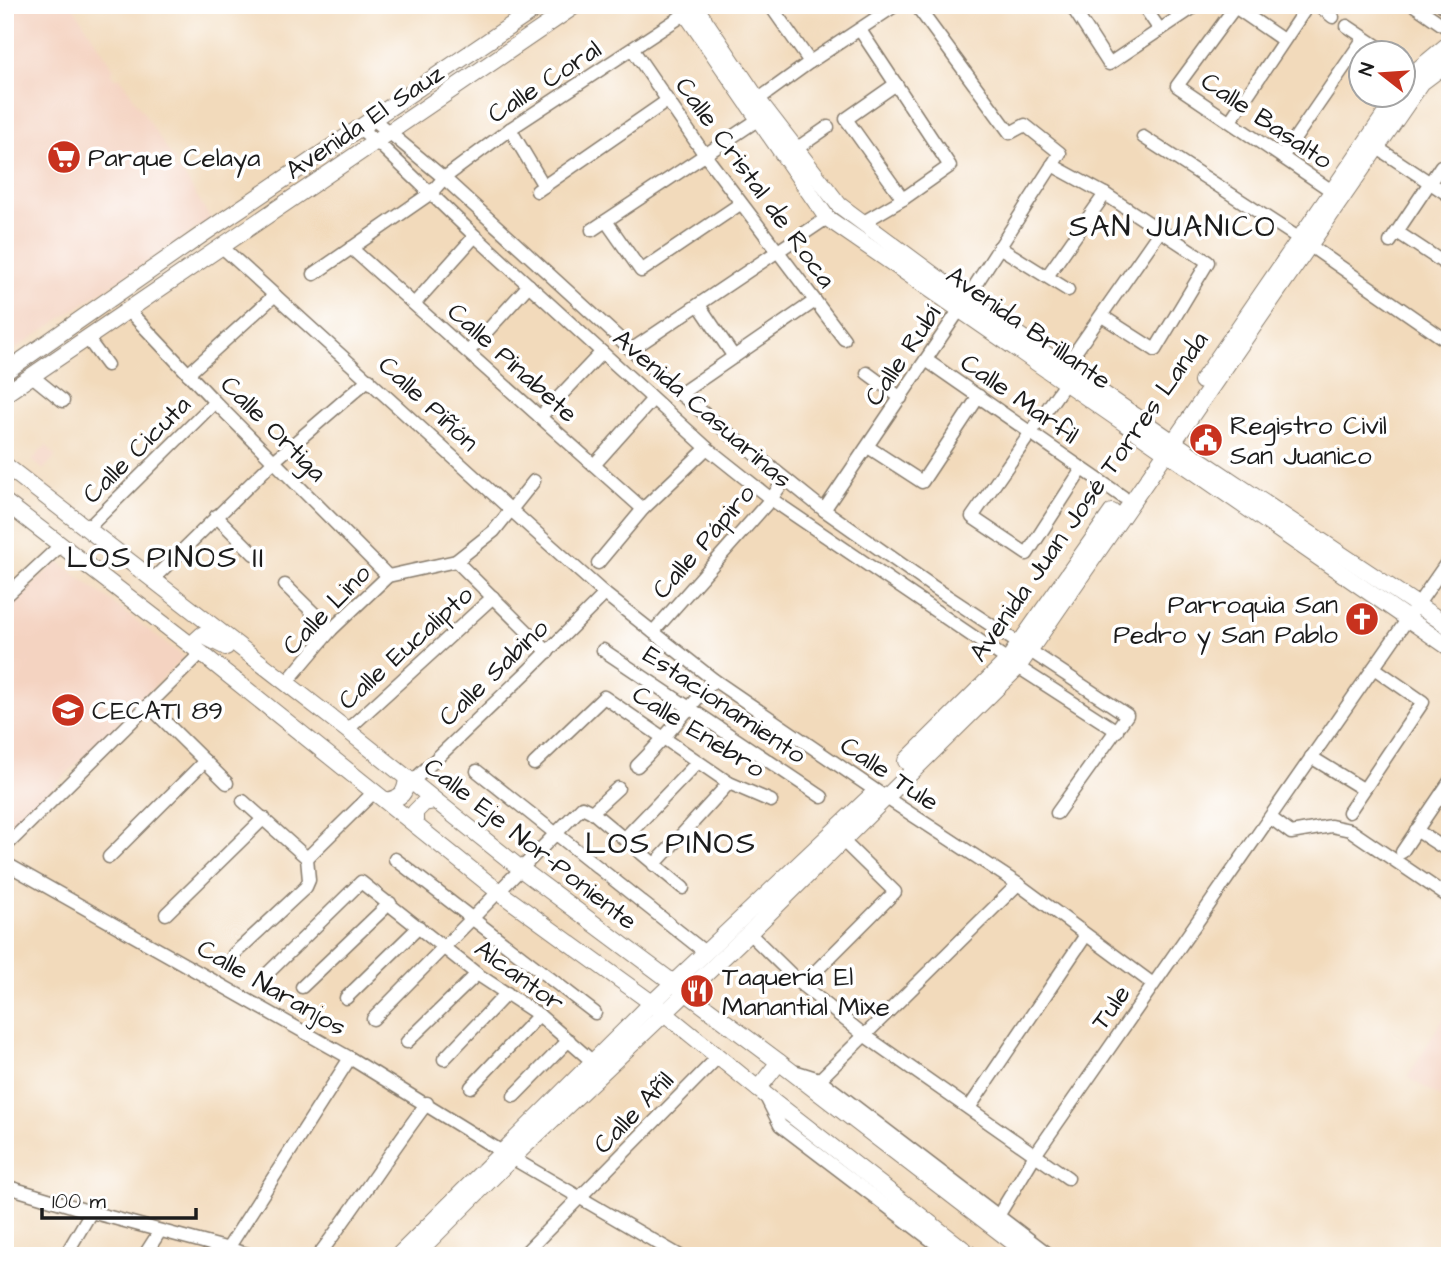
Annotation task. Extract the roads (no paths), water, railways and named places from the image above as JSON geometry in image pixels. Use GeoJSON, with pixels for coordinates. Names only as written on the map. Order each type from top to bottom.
{"type":"FeatureCollection","features":[{"type":"Feature","properties":{"kind":"main road","name":"Avenida El Sauz"},"geometry":{"type":"LineString","coordinates":[[5,394],[576,5]]}},
{"type":"Feature","properties":{"kind":"main road","name":"Avenida El Sauz"},"geometry":{"type":"LineString","coordinates":[[5,372],[534,7]]}},
{"type":"Feature","properties":{"kind":"main road","name":"Avenida Brillante"},"geometry":{"type":"LineString","coordinates":[[689,8],[827,218],[963,304],[1412,612],[1450,648]]}},
{"type":"Feature","properties":{"kind":"main road"},"geometry":{"type":"LineString","coordinates":[[1416,64],[1450,43]]}},
{"type":"Feature","properties":{"kind":"main road","name":"Avenida Juan José Torres Landa"},"geometry":{"type":"LineString","coordinates":[[1303,242],[1332,191],[1422,82],[1450,61]]}},
{"type":"Feature","properties":{"kind":"main road","name":"Avenida Juan José Torres Landa"},"geometry":{"type":"LineString","coordinates":[[680,988],[706,953],[880,794],[1013,663],[1372,145],[1392,108]]}},
{"type":"Feature","properties":{"kind":"main road","name":"Avenida Brillante"},"geometry":{"type":"LineString","coordinates":[[758,110],[796,149],[839,205],[963,304]]}},
{"type":"Feature","properties":{"kind":"main road"},"geometry":{"type":"LineString","coordinates":[[200,236],[217,250]]}},
{"type":"Feature","properties":{"kind":"main road"},"geometry":{"type":"LineString","coordinates":[[69,327],[84,340]]}},
{"type":"Feature","properties":{"kind":"main road"},"geometry":{"type":"LineString","coordinates":[[5,360],[11,356],[27,357]]}},
{"type":"Feature","properties":{"kind":"main road","name":"Avenida Juan José Torres Landa"},"geometry":{"type":"LineString","coordinates":[[1025,646],[1123,496],[1165,444]]}},
{"type":"Feature","properties":{"kind":"main road","name":"Calle Eje Nor-Poniente"},"geometry":{"type":"LineString","coordinates":[[5,465],[347,730],[521,870],[783,1065],[816,1083],[994,1220],[1031,1256]]}},
{"type":"Feature","properties":{"kind":"main road","name":"Calle Eje Nor-Poniente"},"geometry":{"type":"LineString","coordinates":[[5,502],[196,649],[499,892],[658,1008],[972,1256]]}},
{"type":"Feature","properties":{"kind":"main road"},"geometry":{"type":"LineString","coordinates":[[136,603],[149,607],[179,626],[194,612]]}},
{"type":"Feature","properties":{"kind":"main road","name":"Avenida Brillante"},"geometry":{"type":"LineString","coordinates":[[1412,612],[1450,627]]}},
{"type":"Feature","properties":{"kind":"main road"},"geometry":{"type":"LineString","coordinates":[[196,649],[200,636],[205,635],[257,661]]}},
{"type":"Feature","properties":{"kind":"main road"},"geometry":{"type":"LineString","coordinates":[[381,796],[400,798],[410,781]]}},
{"type":"Feature","properties":{"kind":"main road","name":"Avenida Juan José Torres Landa"},"geometry":{"type":"LineString","coordinates":[[507,1154],[593,1062],[749,933],[842,840],[880,794]]}},
{"type":"Feature","properties":{"kind":"main road"},"geometry":{"type":"LineString","coordinates":[[415,824],[415,812],[424,803],[435,801]]}},
{"type":"Feature","properties":{"kind":"main road"},"geometry":{"type":"LineString","coordinates":[[398,1256],[658,1008]]}},
{"type":"Feature","properties":{"kind":"main road"},"geometry":{"type":"LineString","coordinates":[[761,1091],[783,1065]]}},
{"type":"Feature","properties":{"kind":"main road"},"geometry":{"type":"LineString","coordinates":[[414,1256],[507,1154]]}},
{"type":"Feature","properties":{"kind":"street"},"geometry":{"type":"LineString","coordinates":[[592,230],[705,155],[810,62],[896,5]]}},
{"type":"Feature","properties":{"kind":"street","name":"Calle Rubí"},"geometry":{"type":"LineString","coordinates":[[824,510],[901,398],[1060,153],[1026,125],[1010,133],[916,5]]}},
{"type":"Feature","properties":{"kind":"street"},"geometry":{"type":"LineString","coordinates":[[1071,5],[1109,64],[1197,5]]}},
{"type":"Feature","properties":{"kind":"street"},"geometry":{"type":"LineString","coordinates":[[1143,5],[1160,30]]}},
{"type":"Feature","properties":{"kind":"street"},"geometry":{"type":"LineString","coordinates":[[1230,121],[1308,5]]}},
{"type":"Feature","properties":{"kind":"street"},"geometry":{"type":"LineString","coordinates":[[1318,5],[1333,17]]}},
{"type":"Feature","properties":{"kind":"street"},"geometry":{"type":"LineString","coordinates":[[1414,5],[1450,30]]}},
{"type":"Feature","properties":{"kind":"street"},"geometry":{"type":"LineString","coordinates":[[1442,5],[1450,10]]}},
{"type":"Feature","properties":{"kind":"street"},"geometry":{"type":"LineString","coordinates":[[774,6],[810,62]]}},
{"type":"Feature","properties":{"kind":"street"},"geometry":{"type":"LineString","coordinates":[[534,7],[545,25]]}},
{"type":"Feature","properties":{"kind":"street"},"geometry":{"type":"LineString","coordinates":[[1235,7],[1252,11],[1283,40]]}},
{"type":"Feature","properties":{"kind":"street","name":"Calle Basalto"},"geometry":{"type":"LineString","coordinates":[[1235,7],[1177,86],[1332,191]]}},
{"type":"Feature","properties":{"kind":"street","name":"Calle Coral"},"geometry":{"type":"LineString","coordinates":[[314,274],[431,193],[443,178],[510,129],[633,50],[689,8]]}},
{"type":"Feature","properties":{"kind":"street"},"geometry":{"type":"LineString","coordinates":[[1347,26],[1364,38]]}},
{"type":"Feature","properties":{"kind":"street"},"geometry":{"type":"LineString","coordinates":[[860,30],[950,166],[903,199],[862,223]]}},
{"type":"Feature","properties":{"kind":"street","name":"Calle Cristal de Roca"},"geometry":{"type":"LineString","coordinates":[[633,50],[740,204],[845,339]]}},
{"type":"Feature","properties":{"kind":"street"},"geometry":{"type":"LineString","coordinates":[[1282,157],[1346,64]]}},
{"type":"Feature","properties":{"kind":"street"},"geometry":{"type":"LineString","coordinates":[[896,85],[846,118],[903,199]]}},
{"type":"Feature","properties":{"kind":"street"},"geometry":{"type":"LineString","coordinates":[[510,129],[541,188],[667,101]]}},
{"type":"Feature","properties":{"kind":"street","name":"Avenida Casuarinas"},"geometry":{"type":"LineString","coordinates":[[366,124],[391,133],[680,394],[824,510],[1127,715],[1117,731],[771,499],[707,448],[475,236],[377,142],[366,124]]}},
{"type":"Feature","properties":{"kind":"street"},"geometry":{"type":"LineString","coordinates":[[796,149],[828,127]]}},
{"type":"Feature","properties":{"kind":"street"},"geometry":{"type":"LineString","coordinates":[[1143,137],[1450,343]]}},
{"type":"Feature","properties":{"kind":"street"},"geometry":{"type":"LineString","coordinates":[[1372,145],[1450,196]]}},
{"type":"Feature","properties":{"kind":"street"},"geometry":{"type":"LineString","coordinates":[[1052,165],[1105,194],[1208,262],[1155,350],[1101,316]]}},
{"type":"Feature","properties":{"kind":"street"},"geometry":{"type":"LineString","coordinates":[[1441,166],[1393,237],[1450,267]]}},
{"type":"Feature","properties":{"kind":"street"},"geometry":{"type":"LineString","coordinates":[[1048,275],[1105,194]]}},
{"type":"Feature","properties":{"kind":"street"},"geometry":{"type":"LineString","coordinates":[[606,221],[641,271],[740,204]]}},
{"type":"Feature","properties":{"kind":"street"},"geometry":{"type":"LineString","coordinates":[[631,350],[827,218]]}},
{"type":"Feature","properties":{"kind":"street"},"geometry":{"type":"LineString","coordinates":[[1082,469],[1027,554],[972,517],[1030,431],[1101,316],[1160,231]]}},
{"type":"Feature","properties":{"kind":"street"},"geometry":{"type":"LineString","coordinates":[[414,304],[475,236]]}},
{"type":"Feature","properties":{"kind":"street"},"geometry":{"type":"LineString","coordinates":[[999,247],[1048,275],[1068,290]]}},
{"type":"Feature","properties":{"kind":"street","name":"Calle Pinabete"},"geometry":{"type":"LineString","coordinates":[[351,248],[643,509]]}},
{"type":"Feature","properties":{"kind":"street","name":"Calle Piñón"},"geometry":{"type":"LineString","coordinates":[[217,250],[275,295],[605,594]]}},
{"type":"Feature","properties":{"kind":"street"},"geometry":{"type":"LineString","coordinates":[[468,352],[528,285]]}},
{"type":"Feature","properties":{"kind":"street"},"geometry":{"type":"LineString","coordinates":[[188,374],[275,295]]}},
{"type":"Feature","properties":{"kind":"street"},"geometry":{"type":"LineString","coordinates":[[680,394],[816,301]]}},
{"type":"Feature","properties":{"kind":"street"},"geometry":{"type":"LineString","coordinates":[[699,305],[734,357]]}},
{"type":"Feature","properties":{"kind":"street","name":"Calle Ortiga"},"geometry":{"type":"LineString","coordinates":[[128,311],[388,576]]}},
{"type":"Feature","properties":{"kind":"street"},"geometry":{"type":"LineString","coordinates":[[84,340],[107,365]]}},
{"type":"Feature","properties":{"kind":"street"},"geometry":{"type":"LineString","coordinates":[[540,417],[602,352]]}},
{"type":"Feature","properties":{"kind":"street","name":"Calle Marfil"},"geometry":{"type":"LineString","coordinates":[[926,360],[1123,496]]}},
{"type":"Feature","properties":{"kind":"street"},"geometry":{"type":"LineString","coordinates":[[637,384],[652,369]]}},
{"type":"Feature","properties":{"kind":"street"},"geometry":{"type":"LineString","coordinates":[[867,373],[901,398]]}},
{"type":"Feature","properties":{"kind":"street"},"geometry":{"type":"LineString","coordinates":[[32,376],[63,401]]}},
{"type":"Feature","properties":{"kind":"street"},"geometry":{"type":"LineString","coordinates":[[152,580],[275,460],[369,379]]}},
{"type":"Feature","properties":{"kind":"street"},"geometry":{"type":"LineString","coordinates":[[868,447],[922,482],[979,397]]}},
{"type":"Feature","properties":{"kind":"street"},"geometry":{"type":"LineString","coordinates":[[594,465],[653,399]]}},
{"type":"Feature","properties":{"kind":"street","name":"Calle Cicuta"},"geometry":{"type":"LineString","coordinates":[[88,528],[215,402]]}},
{"type":"Feature","properties":{"kind":"street"},"geometry":{"type":"LineString","coordinates":[[598,563],[643,509],[707,448]]}},
{"type":"Feature","properties":{"kind":"street","name":"Calle Pápiro"},"geometry":{"type":"LineString","coordinates":[[653,632],[771,499],[785,479]]}},
{"type":"Feature","properties":{"kind":"street","name":"Calle Lino"},"geometry":{"type":"LineString","coordinates":[[286,683],[331,630],[388,576],[456,561],[494,531],[534,481]]}},
{"type":"Feature","properties":{"kind":"street"},"geometry":{"type":"LineString","coordinates":[[216,516],[254,554]]}},
{"type":"Feature","properties":{"kind":"street"},"geometry":{"type":"LineString","coordinates":[[5,597],[61,545]]}},
{"type":"Feature","properties":{"kind":"street","name":"Tule"},"geometry":{"type":"LineString","coordinates":[[994,1220],[1035,1155],[1450,558]]}},
{"type":"Feature","properties":{"kind":"street"},"geometry":{"type":"LineString","coordinates":[[456,561],[548,652]]}},
{"type":"Feature","properties":{"kind":"street"},"geometry":{"type":"LineString","coordinates":[[285,585],[331,630]]}},
{"type":"Feature","properties":{"kind":"street","name":"Calle Tule"},"geometry":{"type":"LineString","coordinates":[[605,594],[715,680],[880,794],[1018,884],[1153,984]]}},
{"type":"Feature","properties":{"kind":"street","name":"Calle Sabino"},"geometry":{"type":"LineString","coordinates":[[410,781],[548,652],[605,594]]}},
{"type":"Feature","properties":{"kind":"street","name":"Calle Eucalipto"},"geometry":{"type":"LineString","coordinates":[[347,730],[493,597]]}},
{"type":"Feature","properties":{"kind":"street"},"geometry":{"type":"LineString","coordinates":[[5,847],[148,705],[196,649]]}},
{"type":"Feature","properties":{"kind":"street","name":"Estacionamiento"},"geometry":{"type":"LineString","coordinates":[[603,650],[822,797]]}},
{"type":"Feature","properties":{"kind":"street"},"geometry":{"type":"LineString","coordinates":[[1349,812],[1423,702],[1374,668]]}},
{"type":"Feature","properties":{"kind":"street"},"geometry":{"type":"LineString","coordinates":[[637,766],[665,739],[688,708],[715,680]]}},
{"type":"Feature","properties":{"kind":"street","name":"Calle Enebro"},"geometry":{"type":"LineString","coordinates":[[534,764],[604,697],[729,783],[771,801]]}},
{"type":"Feature","properties":{"kind":"street"},"geometry":{"type":"LineString","coordinates":[[148,705],[226,783]]}},
{"type":"Feature","properties":{"kind":"street"},"geometry":{"type":"LineString","coordinates":[[1057,813],[1117,731]]}},
{"type":"Feature","properties":{"kind":"street"},"geometry":{"type":"LineString","coordinates":[[1311,757],[1363,789]]}},
{"type":"Feature","properties":{"kind":"street"},"geometry":{"type":"LineString","coordinates":[[110,857],[205,761]]}},
{"type":"Feature","properties":{"kind":"street"},"geometry":{"type":"LineString","coordinates":[[624,839],[698,762]]}},
{"type":"Feature","properties":{"kind":"street"},"geometry":{"type":"LineString","coordinates":[[477,771],[706,953]]}},
{"type":"Feature","properties":{"kind":"street"},"geometry":{"type":"LineString","coordinates":[[1402,852],[1450,781]]}},
{"type":"Feature","properties":{"kind":"street"},"geometry":{"type":"LineString","coordinates":[[654,865],[729,783]]}},
{"type":"Feature","properties":{"kind":"street"},"geometry":{"type":"LineString","coordinates":[[373,1019],[555,833],[618,788]]}},
{"type":"Feature","properties":{"kind":"street"},"geometry":{"type":"LineString","coordinates":[[307,858],[381,796]]}},
{"type":"Feature","properties":{"kind":"street"},"geometry":{"type":"LineString","coordinates":[[234,954],[306,887],[309,880],[307,858],[243,801]]}},
{"type":"Feature","properties":{"kind":"street"},"geometry":{"type":"LineString","coordinates":[[587,810],[683,888]]}},
{"type":"Feature","properties":{"kind":"street"},"geometry":{"type":"LineString","coordinates":[[166,914],[264,818]]}},
{"type":"Feature","properties":{"kind":"street"},"geometry":{"type":"LineString","coordinates":[[1271,818],[1291,832],[1331,826],[1350,830],[1450,898]]}},
{"type":"Feature","properties":{"kind":"street"},"geometry":{"type":"LineString","coordinates":[[1416,830],[1450,852]]}},
{"type":"Feature","properties":{"kind":"street"},"geometry":{"type":"LineString","coordinates":[[802,985],[895,892],[842,840]]}},
{"type":"Feature","properties":{"kind":"street"},"geometry":{"type":"LineString","coordinates":[[395,859],[596,1013]]}},
{"type":"Feature","properties":{"kind":"street","name":"Calle Naranjos"},"geometry":{"type":"LineString","coordinates":[[5,863],[350,1058],[680,1256]]}},
{"type":"Feature","properties":{"kind":"street","name":"Alcantor"},"geometry":{"type":"LineString","coordinates":[[268,973],[362,882],[477,974],[539,1015],[593,1062]]}},
{"type":"Feature","properties":{"kind":"street"},"geometry":{"type":"LineString","coordinates":[[816,1083],[1018,884]]}},
{"type":"Feature","properties":{"kind":"street"},"geometry":{"type":"LineString","coordinates":[[302,987],[390,903]]}},
{"type":"Feature","properties":{"kind":"street"},"geometry":{"type":"LineString","coordinates":[[346,998],[419,927]]}},
{"type":"Feature","properties":{"kind":"street"},"geometry":{"type":"LineString","coordinates":[[749,933],[802,985],[864,1035],[1068,1178]]}},
{"type":"Feature","properties":{"kind":"street"},"geometry":{"type":"LineString","coordinates":[[969,1108],[1086,935]]}},
{"type":"Feature","properties":{"kind":"street"},"geometry":{"type":"LineString","coordinates":[[407,1042],[477,974]]}},
{"type":"Feature","properties":{"kind":"street"},"geometry":{"type":"LineString","coordinates":[[444,1059],[507,993]]}},
{"type":"Feature","properties":{"kind":"street"},"geometry":{"type":"LineString","coordinates":[[471,1087],[539,1015]]}},
{"type":"Feature","properties":{"kind":"street"},"geometry":{"type":"LineString","coordinates":[[514,1096],[569,1040]]}},
{"type":"Feature","properties":{"kind":"street","name":"Calle Añil"},"geometry":{"type":"LineString","coordinates":[[522,1256],[718,1057]]}},
{"type":"Feature","properties":{"kind":"street"},"geometry":{"type":"LineString","coordinates":[[225,1252],[350,1058]]}},
{"type":"Feature","properties":{"kind":"street"},"geometry":{"type":"LineString","coordinates":[[761,1091],[780,1125],[952,1256]]}},
{"type":"Feature","properties":{"kind":"street"},"geometry":{"type":"LineString","coordinates":[[318,1256],[355,1207],[389,1153],[427,1104]]}},
{"type":"Feature","properties":{"kind":"street"},"geometry":{"type":"LineString","coordinates":[[5,1186],[225,1252],[255,1256]]}},
{"type":"Feature","properties":{"kind":"street"},"geometry":{"type":"LineString","coordinates":[[65,1256],[91,1212]]}},
{"type":"Feature","properties":{"kind":"street"},"geometry":{"type":"LineString","coordinates":[[994,1220],[1051,1256]]}},
{"type":"Feature","properties":{"kind":"street"},"geometry":{"type":"LineString","coordinates":[[144,1256],[160,1231]]}},
{"type":"Feature","properties":{"kind":"place","name":"Parque Celaya"},"geometry":{"type":"Point","coordinates":[64,157]}},
{"type":"Feature","properties":{"kind":"place","name":"Registro Civil San Juanico"},"geometry":{"type":"Point","coordinates":[1206,440]}},
{"type":"Feature","properties":{"kind":"place","name":"Parroquia San Pedro y San Pablo"},"geometry":{"type":"Point","coordinates":[1362,619]}},
{"type":"Feature","properties":{"kind":"place","name":"CECATI 89"},"geometry":{"type":"Point","coordinates":[68,710]}},
{"type":"Feature","properties":{"kind":"place","name":"Taquería El Manantial Mixe"},"geometry":{"type":"Point","coordinates":[697,991]}},
{"type":"Feature","properties":{"kind":"district","name":"SAN JUANICO"},"geometry":{"type":"Point","coordinates":[1173,226]}},
{"type":"Feature","properties":{"kind":"district","name":"LOS PINOS II"},"geometry":{"type":"Point","coordinates":[166,557]}},
{"type":"Feature","properties":{"kind":"district","name":"LOS PINOS"},"geometry":{"type":"Point","coordinates":[671,843]}}]}
